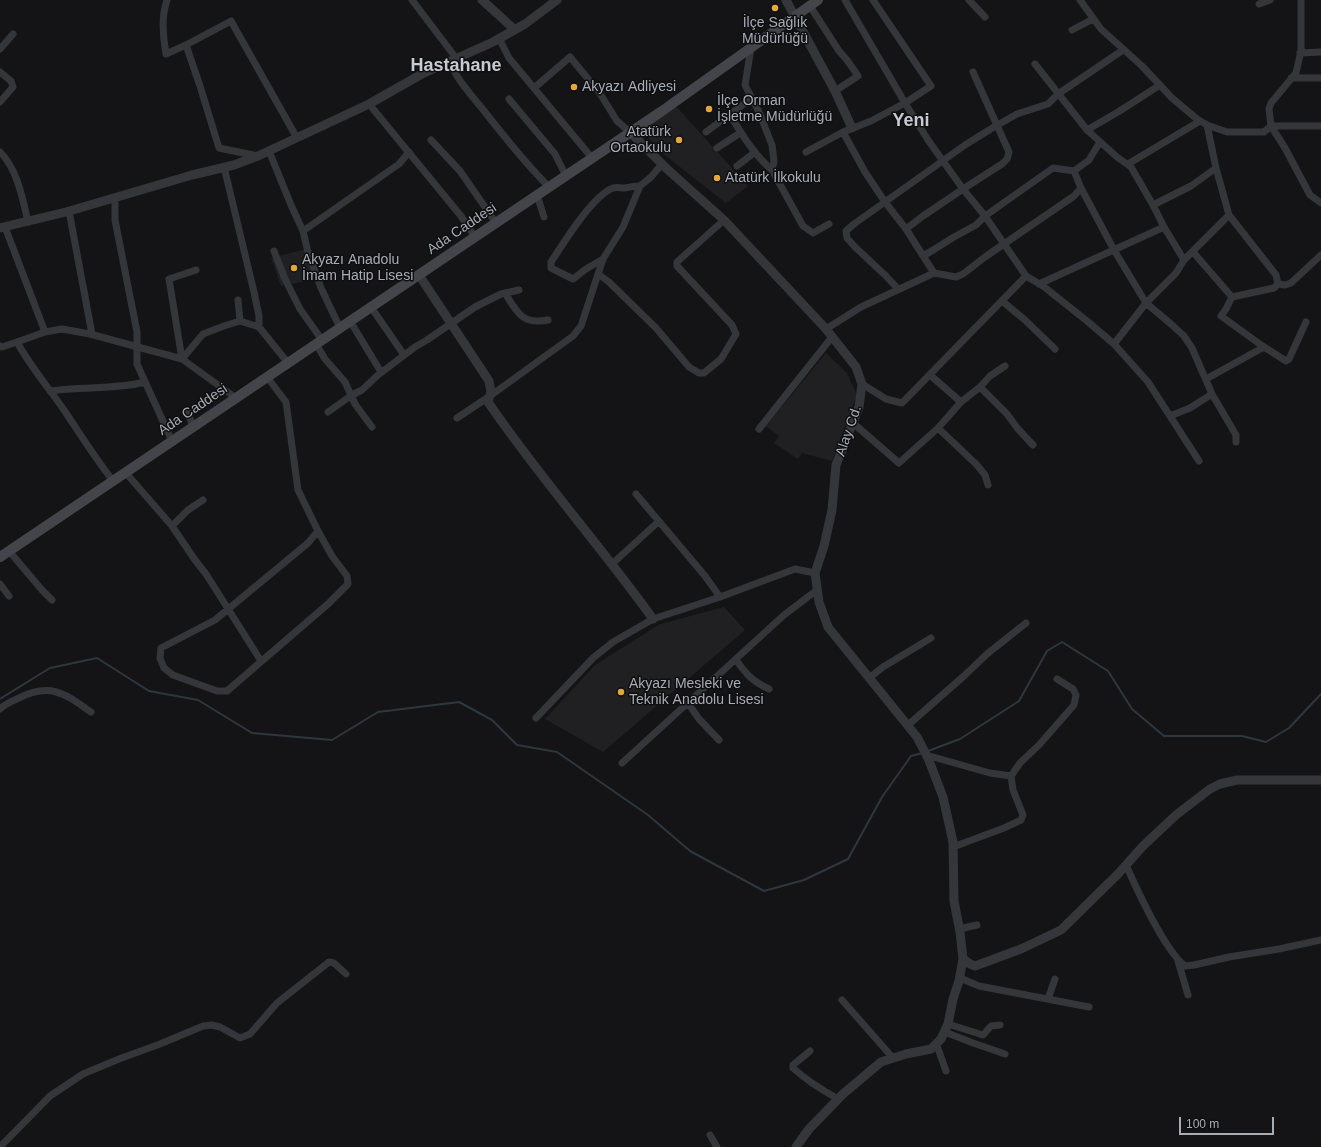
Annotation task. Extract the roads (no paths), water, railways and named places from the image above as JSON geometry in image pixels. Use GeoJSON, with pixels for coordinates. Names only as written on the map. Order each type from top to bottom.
{"type":"FeatureCollection","features":[{"type":"Feature","properties":{"kind":"main road","name":"Ada Caddesi"},"geometry":{"type":"LineString","coordinates":[[0,557],[566,176],[814,3]]}},
{"type":"Feature","properties":{"kind":"street"},"geometry":{"type":"LineString","coordinates":[[167,0],[164,10],[162,32],[166,54],[231,21],[297,138]]}},
{"type":"Feature","properties":{"kind":"street"},"geometry":{"type":"LineString","coordinates":[[412,0],[453,59],[453,70],[472,96],[538,177],[549,187]]}},
{"type":"Feature","properties":{"kind":"street"},"geometry":{"type":"LineString","coordinates":[[482,0],[514,29]]}},
{"type":"Feature","properties":{"kind":"street"},"geometry":{"type":"LineString","coordinates":[[45,332],[2,227],[69,211],[258,156],[369,104],[422,74],[499,38],[525,24],[557,0]]}},
{"type":"Feature","properties":{"kind":"street"},"geometry":{"type":"LineString","coordinates":[[786,0],[835,91],[847,130],[865,172],[924,255],[934,273]]}},
{"type":"Feature","properties":{"kind":"street"},"geometry":{"type":"LineString","coordinates":[[845,0],[905,103],[943,161],[985,216],[1026,276],[1039,284],[1087,321],[1114,344],[1148,382],[1199,461]]}},
{"type":"Feature","properties":{"kind":"street"},"geometry":{"type":"LineString","coordinates":[[806,152],[847,130],[871,121],[905,103],[931,86],[873,0]]}},
{"type":"Feature","properties":{"kind":"street"},"geometry":{"type":"LineString","coordinates":[[969,0],[985,17]]}},
{"type":"Feature","properties":{"kind":"street"},"geometry":{"type":"LineString","coordinates":[[1080,0],[1100,29],[1142,66],[1172,98],[1207,125],[1227,132],[1250,133],[1264,132],[1271,126],[1321,126]]}},
{"type":"Feature","properties":{"kind":"street"},"geometry":{"type":"LineString","coordinates":[[1259,4],[1270,0]]}},
{"type":"Feature","properties":{"kind":"street"},"geometry":{"type":"LineString","coordinates":[[1301,0],[1300,53],[1296,72],[1271,103],[1269,109],[1271,126],[1285,148],[1310,195],[1321,203]]}},
{"type":"Feature","properties":{"kind":"street"},"geometry":{"type":"LineString","coordinates":[[814,3],[839,51],[848,60],[858,76],[835,91]]}},
{"type":"Feature","properties":{"kind":"street"},"geometry":{"type":"LineString","coordinates":[[1072,30],[1093,19]]}},
{"type":"Feature","properties":{"kind":"street"},"geometry":{"type":"LineString","coordinates":[[0,49],[13,34]]}},
{"type":"Feature","properties":{"kind":"street"},"geometry":{"type":"LineString","coordinates":[[499,38],[509,58],[592,158]]}},
{"type":"Feature","properties":{"kind":"street"},"geometry":{"type":"LineString","coordinates":[[186,45],[219,148],[258,156]]}},
{"type":"Feature","properties":{"kind":"street"},"geometry":{"type":"LineString","coordinates":[[750,48],[745,85],[772,144],[774,161],[772,170]]}},
{"type":"Feature","properties":{"kind":"street"},"geometry":{"type":"LineString","coordinates":[[898,289],[847,238],[846,231],[965,145],[1017,114],[1048,104],[1058,94],[1123,50]]}},
{"type":"Feature","properties":{"kind":"street"},"geometry":{"type":"LineString","coordinates":[[1300,53],[1321,52]]}},
{"type":"Feature","properties":{"kind":"street"},"geometry":{"type":"LineString","coordinates":[[534,88],[570,57],[599,92],[617,121],[630,132]]}},
{"type":"Feature","properties":{"kind":"street"},"geometry":{"type":"LineString","coordinates":[[1035,64],[1087,130],[1117,157],[1128,164],[1154,205],[1164,227],[1184,260]]}},
{"type":"Feature","properties":{"kind":"street"},"geometry":{"type":"LineString","coordinates":[[0,72],[11,82],[13,87],[0,102]]}},
{"type":"Feature","properties":{"kind":"street"},"geometry":{"type":"LineString","coordinates":[[906,229],[923,216],[1002,164],[1007,159],[1009,152],[973,72]]}},
{"type":"Feature","properties":{"kind":"street"},"geometry":{"type":"LineString","coordinates":[[1291,78],[1321,78]]}},
{"type":"Feature","properties":{"kind":"street"},"geometry":{"type":"LineString","coordinates":[[1087,130],[1135,102],[1160,85]]}},
{"type":"Feature","properties":{"kind":"street"},"geometry":{"type":"LineString","coordinates":[[706,132],[752,98]]}},
{"type":"Feature","properties":{"kind":"street"},"geometry":{"type":"LineString","coordinates":[[510,99],[554,154],[566,176]]}},
{"type":"Feature","properties":{"kind":"street"},"geometry":{"type":"LineString","coordinates":[[369,104],[461,216],[475,237]]}},
{"type":"Feature","properties":{"kind":"street"},"geometry":{"type":"LineString","coordinates":[[730,114],[740,132],[765,164],[772,170],[803,226],[813,233],[830,224]]}},
{"type":"Feature","properties":{"kind":"street"},"geometry":{"type":"LineString","coordinates":[[1128,164],[1200,121]]}},
{"type":"Feature","properties":{"kind":"street"},"geometry":{"type":"LineString","coordinates":[[1207,125],[1216,168],[1229,215],[1276,275],[1278,284]]}},
{"type":"Feature","properties":{"kind":"street","name":"Alay Cd."},"geometry":{"type":"LineString","coordinates":[[630,132],[662,164],[724,220],[826,329],[856,367],[862,384],[859,407],[836,466],[832,510],[824,546],[815,573],[817,590],[819,602],[828,626],[917,737],[943,796],[953,847],[954,901],[963,959],[960,978],[953,998],[947,1028]]}},
{"type":"Feature","properties":{"kind":"street"},"geometry":{"type":"LineString","coordinates":[[717,148],[740,132]]}},
{"type":"Feature","properties":{"kind":"street"},"geometry":{"type":"LineString","coordinates":[[431,140],[460,171],[496,223]]}},
{"type":"Feature","properties":{"kind":"street"},"geometry":{"type":"LineString","coordinates":[[924,255],[954,236],[976,225],[985,216],[1053,168],[1074,171],[1089,160],[1100,142]]}},
{"type":"Feature","properties":{"kind":"street"},"geometry":{"type":"LineString","coordinates":[[269,151],[303,231],[308,252],[321,288],[340,328]]}},
{"type":"Feature","properties":{"kind":"street"},"geometry":{"type":"LineString","coordinates":[[0,152],[5,157],[11,168],[22,197],[28,222]]}},
{"type":"Feature","properties":{"kind":"street"},"geometry":{"type":"LineString","coordinates":[[303,231],[399,164],[409,152]]}},
{"type":"Feature","properties":{"kind":"street"},"geometry":{"type":"LineString","coordinates":[[737,166],[755,152]]}},
{"type":"Feature","properties":{"kind":"street"},"geometry":{"type":"LineString","coordinates":[[457,418],[573,336],[581,326],[603,259],[624,227],[640,186],[651,177],[662,164]]}},
{"type":"Feature","properties":{"kind":"street"},"geometry":{"type":"LineString","coordinates":[[224,167],[254,292],[259,316],[259,327]]}},
{"type":"Feature","properties":{"kind":"street"},"geometry":{"type":"LineString","coordinates":[[1154,205],[1191,186],[1216,168]]}},
{"type":"Feature","properties":{"kind":"street"},"geometry":{"type":"LineString","coordinates":[[1074,171],[1080,188],[1114,250],[1146,303],[1184,336],[1192,348],[1212,394],[1236,435],[1236,442]]}},
{"type":"Feature","properties":{"kind":"street"},"geometry":{"type":"LineString","coordinates":[[603,259],[573,279],[551,268],[551,262],[576,226],[600,197],[615,187],[623,188],[640,186]]}},
{"type":"Feature","properties":{"kind":"street"},"geometry":{"type":"LineString","coordinates":[[826,329],[861,307],[934,273],[956,277],[963,274],[1074,196],[1080,188]]}},
{"type":"Feature","properties":{"kind":"street"},"geometry":{"type":"LineString","coordinates":[[537,195],[544,217]]}},
{"type":"Feature","properties":{"kind":"street"},"geometry":{"type":"LineString","coordinates":[[115,197],[115,220],[136,325],[137,364],[172,441]]}},
{"type":"Feature","properties":{"kind":"street"},"geometry":{"type":"LineString","coordinates":[[69,211],[92,334]]}},
{"type":"Feature","properties":{"kind":"street"},"geometry":{"type":"LineString","coordinates":[[1114,344],[1146,303],[1176,273],[1184,260],[1229,215]]}},
{"type":"Feature","properties":{"kind":"street"},"geometry":{"type":"LineString","coordinates":[[598,274],[609,282],[656,328],[689,367],[699,373],[704,373],[721,359],[736,334],[732,325],[677,266],[677,262],[724,220]]}},
{"type":"Feature","properties":{"kind":"street"},"geometry":{"type":"LineString","coordinates":[[1039,284],[1164,227]]}},
{"type":"Feature","properties":{"kind":"street"},"geometry":{"type":"LineString","coordinates":[[274,250],[285,279],[319,342],[325,358],[345,382],[356,404],[372,427]]}},
{"type":"Feature","properties":{"kind":"street"},"geometry":{"type":"LineString","coordinates":[[1193,252],[1232,297]]}},
{"type":"Feature","properties":{"kind":"street"},"geometry":{"type":"LineString","coordinates":[[1278,284],[1285,285],[1291,283],[1321,255]]}},
{"type":"Feature","properties":{"kind":"street"},"geometry":{"type":"LineString","coordinates":[[182,359],[169,279],[196,270]]}},
{"type":"Feature","properties":{"kind":"street"},"geometry":{"type":"LineString","coordinates":[[419,275],[489,381],[491,392],[488,402],[507,429],[653,619]]}},
{"type":"Feature","properties":{"kind":"street"},"geometry":{"type":"LineString","coordinates":[[862,384],[886,400],[902,403],[1026,276]]}},
{"type":"Feature","properties":{"kind":"street"},"geometry":{"type":"LineString","coordinates":[[1232,297],[1274,288],[1278,284]]}},
{"type":"Feature","properties":{"kind":"street"},"geometry":{"type":"LineString","coordinates":[[328,412],[352,395],[362,390],[381,372],[404,355],[476,307],[501,294],[519,290]]}},
{"type":"Feature","properties":{"kind":"street"},"geometry":{"type":"LineString","coordinates":[[505,293],[522,317],[530,321],[548,320]]}},
{"type":"Feature","properties":{"kind":"street"},"geometry":{"type":"LineString","coordinates":[[1232,297],[1221,316],[1286,361],[1289,359],[1306,322]]}},
{"type":"Feature","properties":{"kind":"street"},"geometry":{"type":"LineString","coordinates":[[238,300],[240,321]]}},
{"type":"Feature","properties":{"kind":"street"},"geometry":{"type":"LineString","coordinates":[[1002,301],[1025,320],[1055,349]]}},
{"type":"Feature","properties":{"kind":"street"},"geometry":{"type":"LineString","coordinates":[[371,307],[404,355]]}},
{"type":"Feature","properties":{"kind":"street"},"geometry":{"type":"LineString","coordinates":[[182,359],[203,334],[240,321],[259,327],[288,363]]}},
{"type":"Feature","properties":{"kind":"street"},"geometry":{"type":"LineString","coordinates":[[350,321],[381,372]]}},
{"type":"Feature","properties":{"kind":"street"},"geometry":{"type":"LineString","coordinates":[[0,347],[45,332],[62,329],[92,334],[182,359],[236,398]]}},
{"type":"Feature","properties":{"kind":"street"},"geometry":{"type":"LineString","coordinates":[[759,429],[832,337]]}},
{"type":"Feature","properties":{"kind":"street"},"geometry":{"type":"LineString","coordinates":[[17,342],[95,458],[113,481]]}},
{"type":"Feature","properties":{"kind":"street"},"geometry":{"type":"LineString","coordinates":[[1206,379],[1264,347]]}},
{"type":"Feature","properties":{"kind":"street"},"geometry":{"type":"LineString","coordinates":[[853,423],[899,462],[938,428],[961,402],[980,387],[990,376],[1005,366]]}},
{"type":"Feature","properties":{"kind":"street"},"geometry":{"type":"LineString","coordinates":[[930,374],[961,402]]}},
{"type":"Feature","properties":{"kind":"street"},"geometry":{"type":"LineString","coordinates":[[267,377],[286,402],[298,490],[332,556],[347,576],[348,584],[328,604],[227,691],[217,691],[174,675],[164,668],[160,658],[161,648],[215,620],[308,543],[318,531]]}},
{"type":"Feature","properties":{"kind":"street"},"geometry":{"type":"LineString","coordinates":[[50,391],[133,386],[145,382]]}},
{"type":"Feature","properties":{"kind":"street"},"geometry":{"type":"LineString","coordinates":[[980,387],[1007,414],[1018,429],[1033,445]]}},
{"type":"Feature","properties":{"kind":"street"},"geometry":{"type":"LineString","coordinates":[[1170,416],[1190,408],[1212,394]]}},
{"type":"Feature","properties":{"kind":"street"},"geometry":{"type":"LineString","coordinates":[[187,410],[193,427]]}},
{"type":"Feature","properties":{"kind":"street"},"geometry":{"type":"LineString","coordinates":[[938,428],[978,465],[985,475],[988,485]]}},
{"type":"Feature","properties":{"kind":"street"},"geometry":{"type":"LineString","coordinates":[[126,473],[172,526],[206,574],[261,661]]}},
{"type":"Feature","properties":{"kind":"street"},"geometry":{"type":"LineString","coordinates":[[636,494],[705,576],[720,597]]}},
{"type":"Feature","properties":{"kind":"street"},"geometry":{"type":"LineString","coordinates":[[172,526],[188,510],[203,500]]}},
{"type":"Feature","properties":{"kind":"street"},"geometry":{"type":"LineString","coordinates":[[612,564],[658,522]]}},
{"type":"Feature","properties":{"kind":"street"},"geometry":{"type":"LineString","coordinates":[[9,551],[52,600]]}},
{"type":"Feature","properties":{"kind":"street"},"geometry":{"type":"LineString","coordinates":[[536,718],[593,658],[613,642],[653,619],[720,597],[795,569],[815,573]]}},
{"type":"Feature","properties":{"kind":"street"},"geometry":{"type":"LineString","coordinates":[[0,584],[9,596]]}},
{"type":"Feature","properties":{"kind":"street"},"geometry":{"type":"LineString","coordinates":[[622,763],[784,616],[817,590]]}},
{"type":"Feature","properties":{"kind":"street"},"geometry":{"type":"LineString","coordinates":[[908,725],[987,654],[1026,623]]}},
{"type":"Feature","properties":{"kind":"street"},"geometry":{"type":"LineString","coordinates":[[869,678],[883,667],[931,638]]}},
{"type":"Feature","properties":{"kind":"street"},"geometry":{"type":"LineString","coordinates":[[736,660],[746,674],[756,683],[769,689]]}},
{"type":"Feature","properties":{"kind":"street"},"geometry":{"type":"LineString","coordinates":[[953,847],[1021,820],[1023,815],[1013,790],[1011,776],[1020,763],[1039,745],[1074,705],[1076,695],[1072,689],[1057,678]]}},
{"type":"Feature","properties":{"kind":"street"},"geometry":{"type":"LineString","coordinates":[[0,709],[24,695],[38,690],[54,691],[69,697],[91,712]]}},
{"type":"Feature","properties":{"kind":"street"},"geometry":{"type":"LineString","coordinates":[[688,703],[699,719],[719,740]]}},
{"type":"Feature","properties":{"kind":"street"},"geometry":{"type":"LineString","coordinates":[[927,757],[990,773],[1011,776]]}},
{"type":"Feature","properties":{"kind":"street"},"geometry":{"type":"LineString","coordinates":[[963,959],[976,966],[1021,949],[1061,930],[1143,846],[1176,815],[1204,792],[1220,784],[1237,780],[1321,780]]}},
{"type":"Feature","properties":{"kind":"street"},"geometry":{"type":"LineString","coordinates":[[1126,865],[1140,898],[1160,934],[1178,961],[1188,995]]}},
{"type":"Feature","properties":{"kind":"street"},"geometry":{"type":"LineString","coordinates":[[959,929],[977,925]]}},
{"type":"Feature","properties":{"kind":"street"},"geometry":{"type":"LineString","coordinates":[[1178,961],[1185,966],[1194,966],[1229,957],[1321,940]]}},
{"type":"Feature","properties":{"kind":"street"},"geometry":{"type":"LineString","coordinates":[[0,1147],[50,1096],[83,1074],[203,1026],[212,1025],[220,1027],[240,1038],[244,1037],[250,1034],[277,1003],[329,962],[334,963],[346,974]]}},
{"type":"Feature","properties":{"kind":"street"},"geometry":{"type":"LineString","coordinates":[[960,978],[979,986],[1089,1007]]}},
{"type":"Feature","properties":{"kind":"street"},"geometry":{"type":"LineString","coordinates":[[1048,999],[1055,979]]}},
{"type":"Feature","properties":{"kind":"street"},"geometry":{"type":"LineString","coordinates":[[842,1000],[893,1058]]}},
{"type":"Feature","properties":{"kind":"street"},"geometry":{"type":"LineString","coordinates":[[947,1028],[983,1035],[991,1026],[1000,1025]]}},
{"type":"Feature","properties":{"kind":"street"},"geometry":{"type":"LineString","coordinates":[[796,1147],[808,1129],[838,1099],[881,1062],[906,1054],[931,1049],[947,1028]]}},
{"type":"Feature","properties":{"kind":"street"},"geometry":{"type":"LineString","coordinates":[[947,1028],[973,1043],[1005,1054]]}},
{"type":"Feature","properties":{"kind":"street"},"geometry":{"type":"LineString","coordinates":[[936,1044],[946,1071]]}},
{"type":"Feature","properties":{"kind":"street"},"geometry":{"type":"LineString","coordinates":[[810,1051],[793,1065],[794,1068],[820,1089],[838,1099]]}},
{"type":"Feature","properties":{"kind":"street"},"geometry":{"type":"LineString","coordinates":[[710,1135],[717,1147]]}},
{"type":"Feature","properties":{"kind":"waterway"},"geometry":{"type":"LineString","coordinates":[[928,751],[960,739],[1019,701],[1047,651],[1062,642],[1108,671],[1132,709],[1164,736],[1242,736],[1266,742],[1289,728],[1321,694]]}},
{"type":"Feature","properties":{"kind":"waterway"},"geometry":{"type":"LineString","coordinates":[[0,699],[50,668],[97,658],[149,691],[198,700],[252,733],[332,740],[378,712],[459,702],[492,720],[517,745],[557,752],[648,815],[690,851],[764,891],[804,880],[848,859],[882,797],[911,756],[922,753]]}},
{"type":"Feature","properties":{"kind":"place","name":"İlçe Sağlık Müdürlüğü"},"geometry":{"type":"Point","coordinates":[775,8]}},
{"type":"Feature","properties":{"kind":"place","name":"Akyazı Adliyesi"},"geometry":{"type":"Point","coordinates":[574,87]}},
{"type":"Feature","properties":{"kind":"place","name":"İlçe Orman İşletme Müdürlüğü"},"geometry":{"type":"Point","coordinates":[709,109]}},
{"type":"Feature","properties":{"kind":"place","name":"Atatürk Ortaokulu"},"geometry":{"type":"Point","coordinates":[679,140]}},
{"type":"Feature","properties":{"kind":"place","name":"Atatürk İlkokulu"},"geometry":{"type":"Point","coordinates":[717,178]}},
{"type":"Feature","properties":{"kind":"place","name":"Akyazı Anadolu İmam Hatip Lisesi"},"geometry":{"type":"Point","coordinates":[294,268]}},
{"type":"Feature","properties":{"kind":"place","name":"Akyazı Mesleki ve Teknik Anadolu Lisesi"},"geometry":{"type":"Point","coordinates":[621,692]}},
{"type":"Feature","properties":{"kind":"district","name":"Hastahane"},"geometry":{"type":"Point","coordinates":[456,66]}},
{"type":"Feature","properties":{"kind":"district","name":"Yeni"},"geometry":{"type":"Point","coordinates":[911,121]}}]}
